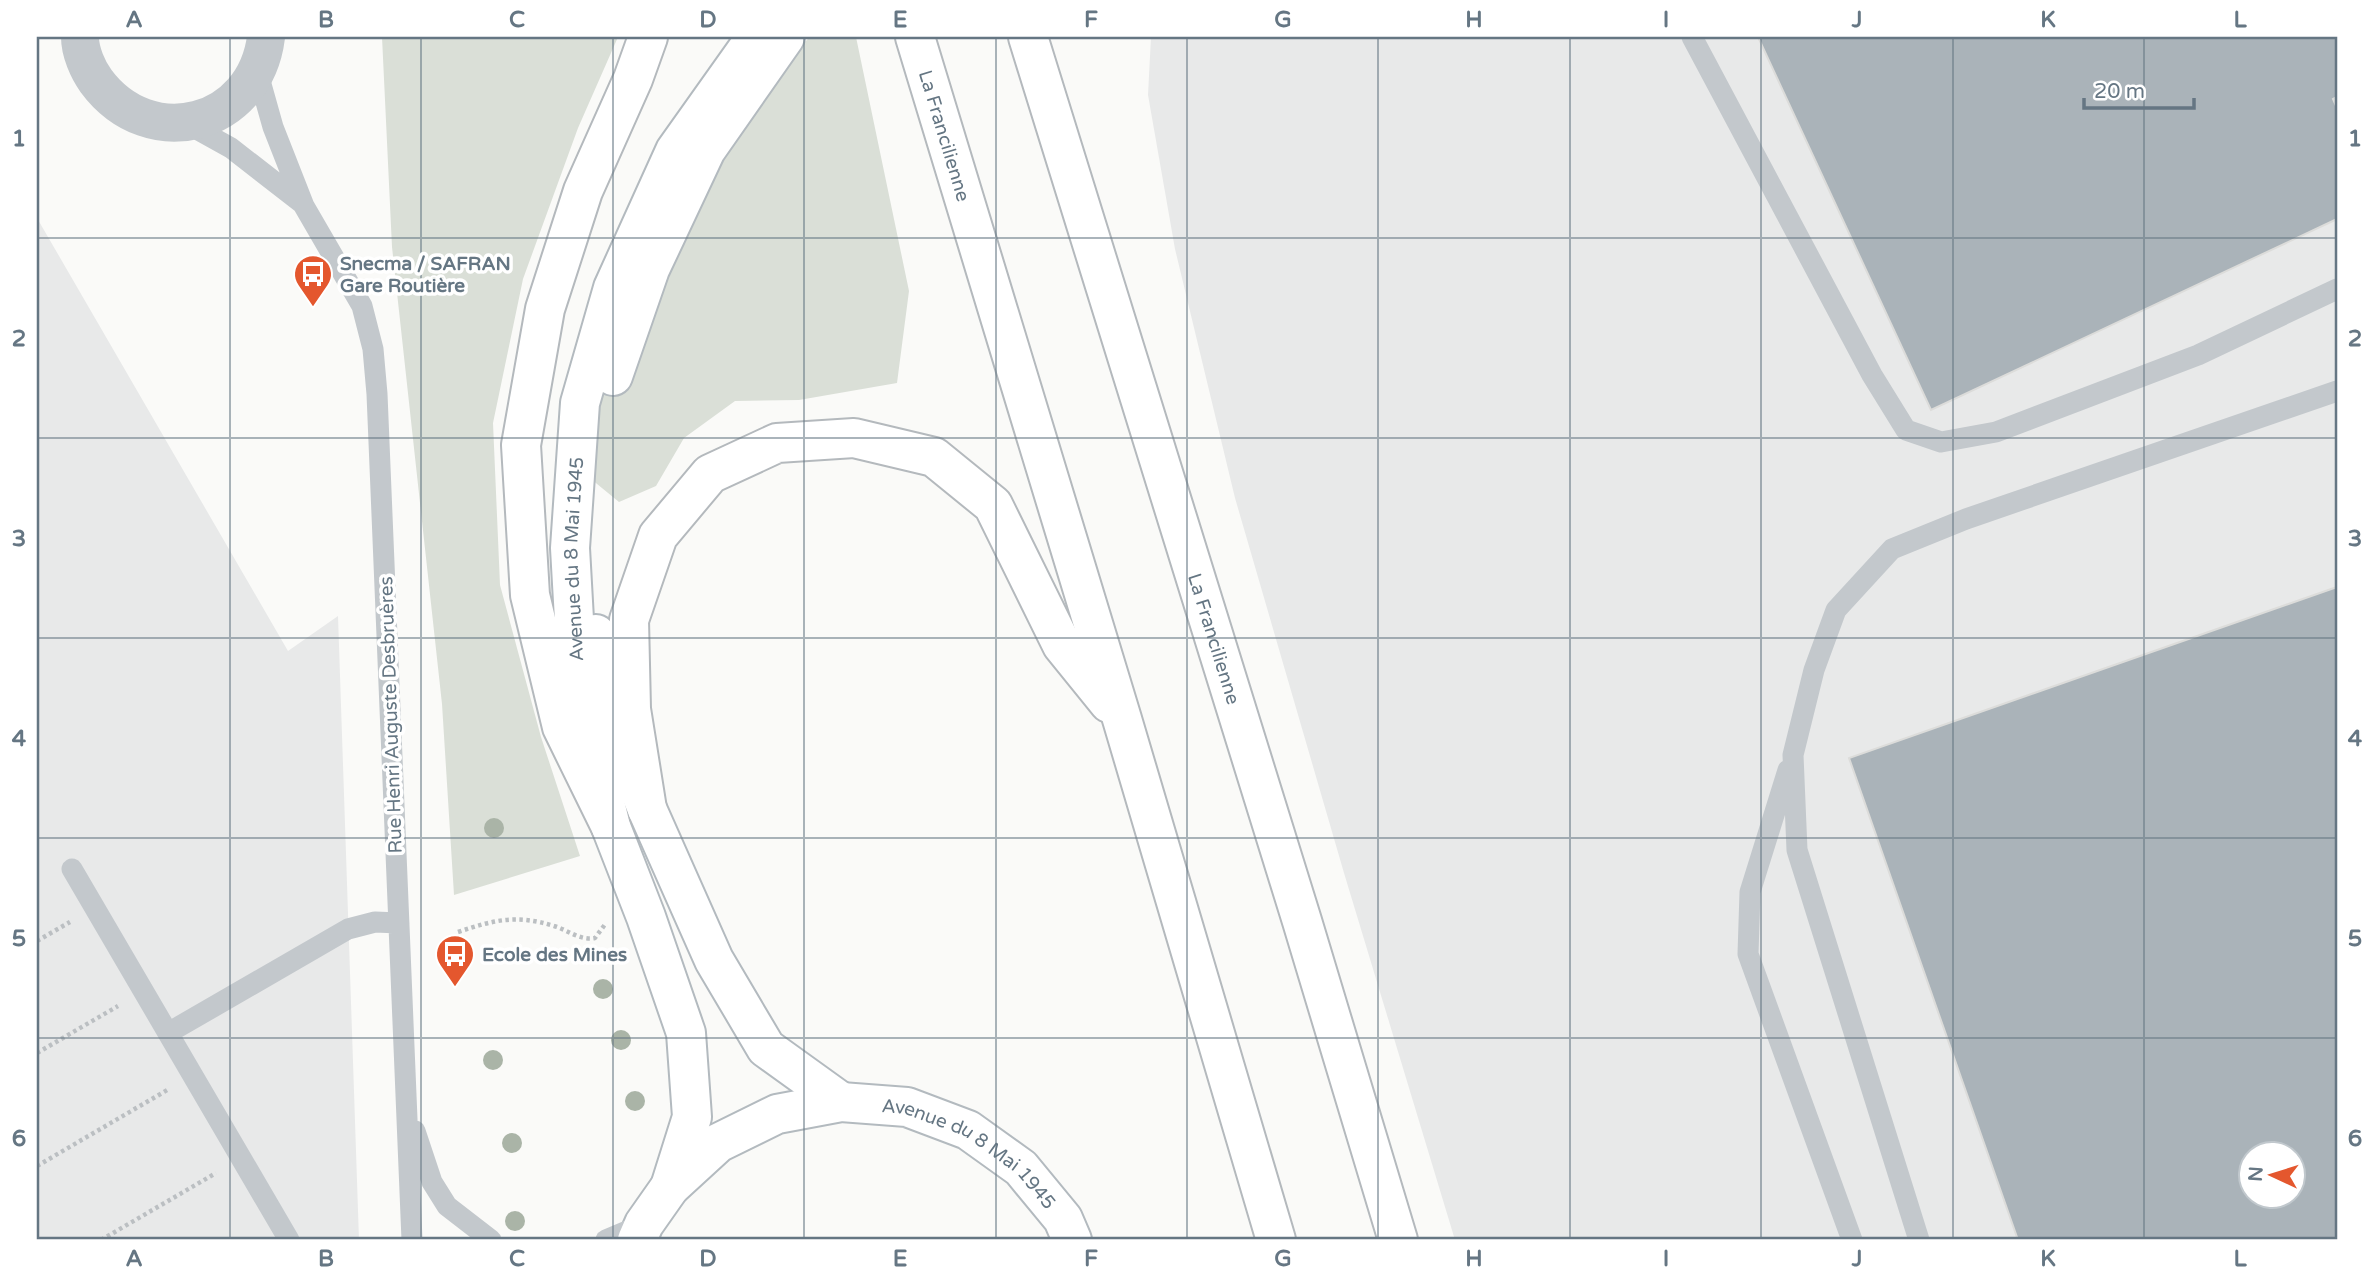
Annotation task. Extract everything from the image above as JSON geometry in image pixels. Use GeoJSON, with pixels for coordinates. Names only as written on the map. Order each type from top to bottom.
{"type":"FeatureCollection","features":[{"type":"Feature","properties":{"kind":"main road"},"geometry":{"type":"LineString","coordinates":[[611,827],[562,727],[530,595],[521,445],[545,309],[583,191],[633,79],[648,37]]}},
{"type":"Feature","properties":{"kind":"main road","name":"Avenue du 8 Mai 1945"},"geometry":{"type":"LineString","coordinates":[[670,1187],[692,1117],[686,1033],[611,827],[578,691],[570,548],[580,404],[613,288],[675,151],[756,37]]}},
{"type":"Feature","properties":{"kind":"main road","name":"Avenue du 8 Mai 1945"},"geometry":{"type":"LineString","coordinates":[[785,37],[706,150],[650,269],[609,387],[590,524],[597,638],[611,719],[647,809],[714,960],[766,1048],[842,1102]]}},
{"type":"Feature","properties":{"kind":"main road","name":"La Francilienne"},"geometry":{"type":"LineString","coordinates":[[915,37],[1122,719],[1276,1240]]}},
{"type":"Feature","properties":{"kind":"main road","name":"La Francilienne"},"geometry":{"type":"LineString","coordinates":[[1028,37],[1398,1240]]}},
{"type":"Feature","properties":{"kind":"main road"},"geometry":{"type":"LineString","coordinates":[[647,809],[631,709],[629,620],[658,536],[710,474],[777,443],[854,438],[934,457],[993,505],[1062,645],[1122,719]]}},
{"type":"Feature","properties":{"kind":"main road","name":"Avenue du 8 Mai 1945"},"geometry":{"type":"LineString","coordinates":[[641,1232],[670,1187],[718,1143],[777,1114],[842,1102],[907,1107],[968,1130],[1021,1168],[1063,1219],[1072,1240]]}},
{"type":"Feature","properties":{"kind":"street","name":"Rue Henri Auguste Desbruères"},"geometry":{"type":"LineString","coordinates":[[80,37],[89,72],[108,98],[135,115],[166,124],[198,121],[227,107],[250,85],[262,53]]}},
{"type":"Feature","properties":{"kind":"lane"},"geometry":{"type":"LineString","coordinates":[[1692,37],[1872,375],[1906,430],[1941,442],[1996,432],[2198,355],[2337,289]]}},
{"type":"Feature","properties":{"kind":"lane","name":"Rue Henri Auguste Desbruères"},"geometry":{"type":"LineString","coordinates":[[262,53],[273,127],[304,206],[362,306],[373,349],[412,1240]]}},
{"type":"Feature","properties":{"kind":"lane","name":"Rue Henri Auguste Desbruères"},"geometry":{"type":"LineString","coordinates":[[184,122],[230,148],[304,206]]}},
{"type":"Feature","properties":{"kind":"lane"},"geometry":{"type":"LineString","coordinates":[[1852,1240],[1748,954],[1750,892],[1793,755],[1814,670],[1836,610],[1892,549],[1966,519],[2337,391]]}},
{"type":"Feature","properties":{"kind":"lane"},"geometry":{"type":"LineString","coordinates":[[1793,755],[1797,850],[1919,1240]]}},
{"type":"Feature","properties":{"kind":"lane"},"geometry":{"type":"LineString","coordinates":[[72,869],[289,1240]]}},
{"type":"Feature","properties":{"kind":"lane"},"geometry":{"type":"LineString","coordinates":[[168,1033],[348,929],[375,922],[399,923]]}},
{"type":"Feature","properties":{"kind":"lane"},"geometry":{"type":"LineString","coordinates":[[407,1107],[432,1182],[447,1206],[491,1240]]}},
{"type":"Feature","properties":{"kind":"lane"},"geometry":{"type":"LineString","coordinates":[[606,1240],[641,1232]]}},
{"type":"Feature","properties":{"kind":"path"},"geometry":{"type":"LineString","coordinates":[[37,941],[95,907]]}},
{"type":"Feature","properties":{"kind":"path"},"geometry":{"type":"LineString","coordinates":[[458,932],[497,919],[527,919],[554,926],[587,940],[595,938],[608,919]]}},
{"type":"Feature","properties":{"kind":"path"},"geometry":{"type":"LineString","coordinates":[[37,1054],[143,991]]}},
{"type":"Feature","properties":{"kind":"path"},"geometry":{"type":"LineString","coordinates":[[102,1240],[242,1159]]}},
{"type":"Feature","properties":{"kind":"shaded area"},"geometry":{"type":"Polygon","coordinates":[[[382,37],[618,37],[578,128],[523,279],[493,423],[500,585],[541,737],[580,856],[454,895],[442,704],[392,247],[382,37]]]}},
{"type":"Feature","properties":{"kind":"shaded area"},"geometry":{"type":"Polygon","coordinates":[[[810,37],[856,37],[909,291],[897,383],[799,400],[735,401],[684,438],[656,486],[619,502],[591,479],[597,400],[753,93],[810,37]]]}},
{"type":"Feature","properties":{"kind":"shaded area"},"geometry":{"type":"Polygon","coordinates":[[[1151,37],[2337,37],[2337,1240],[1455,1240],[1235,498],[1175,249],[1148,95],[1151,37]]]}},
{"type":"Feature","properties":{"kind":"shaded area"},"geometry":{"type":"Polygon","coordinates":[[[37,218],[288,651],[338,616],[359,1240],[37,1240],[37,218]]]}},
{"type":"Feature","properties":{"kind":"building"},"geometry":{"type":"Polygon","coordinates":[[[1758,37],[2337,37],[2337,97],[2333,99],[2337,108],[2337,219],[1931,410],[1758,37]]]}},
{"type":"Feature","properties":{"kind":"building"},"geometry":{"type":"Polygon","coordinates":[[[2337,587],[2337,1240],[2018,1240],[1849,758],[2337,587]]]}},
{"type":"Feature","properties":{"kind":"place","name":"Snecma / SAFRAN Gare Routière"},"geometry":{"type":"Point","coordinates":[313,308]}},
{"type":"Feature","properties":{"kind":"place","name":"Ecole des Mines"},"geometry":{"type":"Point","coordinates":[455,988]}}]}
